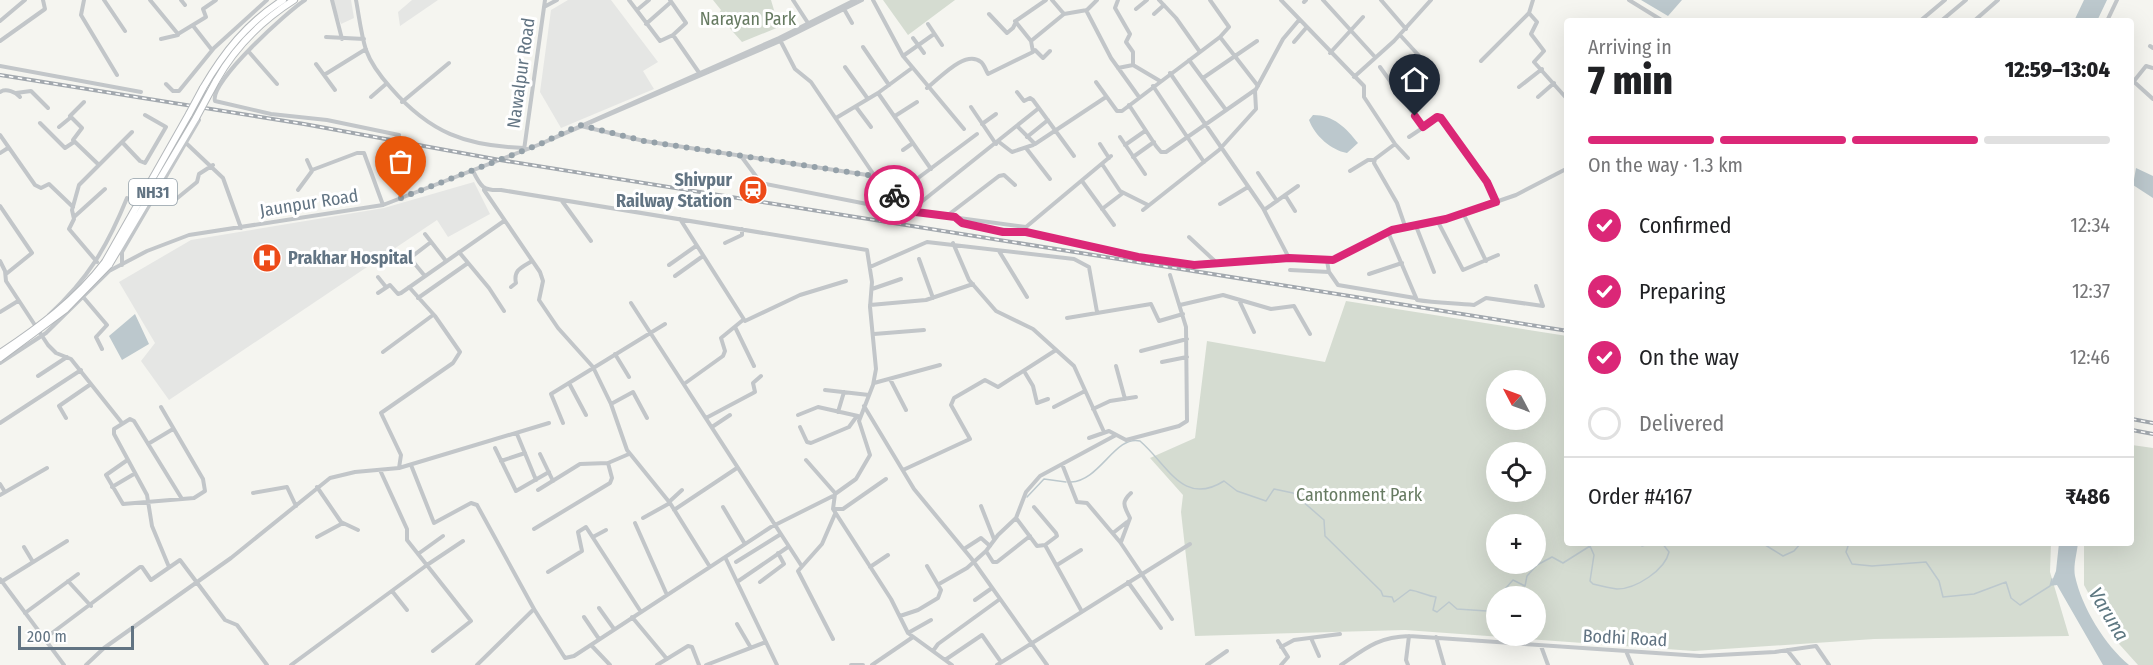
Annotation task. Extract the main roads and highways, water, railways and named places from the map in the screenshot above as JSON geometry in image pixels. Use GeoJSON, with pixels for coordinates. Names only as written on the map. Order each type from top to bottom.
{"type":"FeatureCollection","features":[{"type":"Feature","properties":{"kind":"highway","name":"NH31"},"geometry":{"type":"LineString","coordinates":[[195,118],[203,88],[238,36],[251,23],[283,0]]}},
{"type":"Feature","properties":{"kind":"highway","name":"NH31"},"geometry":{"type":"LineString","coordinates":[[0,358],[66,309],[107,266],[216,81],[247,38],[264,21],[294,0]]}},
{"type":"Feature","properties":{"kind":"highway","name":"NH31"},"geometry":{"type":"LineString","coordinates":[[0,352],[58,310],[107,266]]}},
{"type":"Feature","properties":{"kind":"waterway"},"geometry":{"type":"LineString","coordinates":[[1071,482],[1081,480],[1090,474],[1123,445],[1131,441],[1140,441],[1177,480],[1187,486],[1198,489],[1210,488],[1224,481],[1237,491],[1266,501],[1274,489],[1293,493],[1324,520],[1325,536],[1381,591],[1383,596],[1392,597],[1394,602],[1410,590],[1436,597],[1433,610],[1437,612],[1449,602],[1457,609],[1486,611]]}},
{"type":"Feature","properties":{"kind":"waterway"},"geometry":{"type":"LineString","coordinates":[[1027,497],[1044,479],[1066,482]]}},
{"type":"Feature","properties":{"kind":"waterway"},"geometry":{"type":"LineString","coordinates":[[1525,586],[1527,576],[1537,565],[1552,557],[1563,563],[1590,546]]}},
{"type":"Feature","properties":{"kind":"waterway"},"geometry":{"type":"LineString","coordinates":[[1590,546],[1594,555],[1590,581],[1593,584],[1617,589],[1633,586],[1656,572],[1669,552],[1664,546]]}},
{"type":"Feature","properties":{"kind":"waterway"},"geometry":{"type":"LineString","coordinates":[[1767,546],[1783,556],[1794,551],[1798,546]]}},
{"type":"Feature","properties":{"kind":"waterway"},"geometry":{"type":"LineString","coordinates":[[1848,546],[1846,552],[1852,564],[1872,566],[1926,562],[1939,581],[1943,597],[1974,594],[2006,582],[2011,598],[2020,605],[2050,586],[2052,579]]}},
{"type":"Feature","properties":{"kind":"waterway"},"geometry":{"type":"LineString","coordinates":[[1508,586],[1513,580],[1525,586]]}},
{"type":"Feature","properties":{"kind":"railway"},"geometry":{"type":"LineString","coordinates":[[0,75],[304,124],[500,160],[1564,330]]}},
{"type":"Feature","properties":{"kind":"railway"},"geometry":{"type":"LineString","coordinates":[[2134,419],[2153,423]]}},
{"type":"Feature","properties":{"kind":"railway"},"geometry":{"type":"LineString","coordinates":[[2134,430],[2153,434]]}},
{"type":"Feature","properties":{"kind":"place","name":"Shivpur Railway Station"},"geometry":{"type":"Point","coordinates":[753,190]}},
{"type":"Feature","properties":{"kind":"place","name":"Prakhar Hospital"},"geometry":{"type":"Point","coordinates":[267,258]}},
{"type":"Feature","properties":{"kind":"park label","name":"Narayan Park"},"geometry":{"type":"Point","coordinates":[748,19]}},
{"type":"Feature","properties":{"kind":"park label","name":"Cantonment Park"},"geometry":{"type":"Point","coordinates":[1359,495]}},
{"type":"Feature","properties":{"kind":"water label","name":"Varuna"},"geometry":{"type":"Point","coordinates":[2109,614]}}]}
